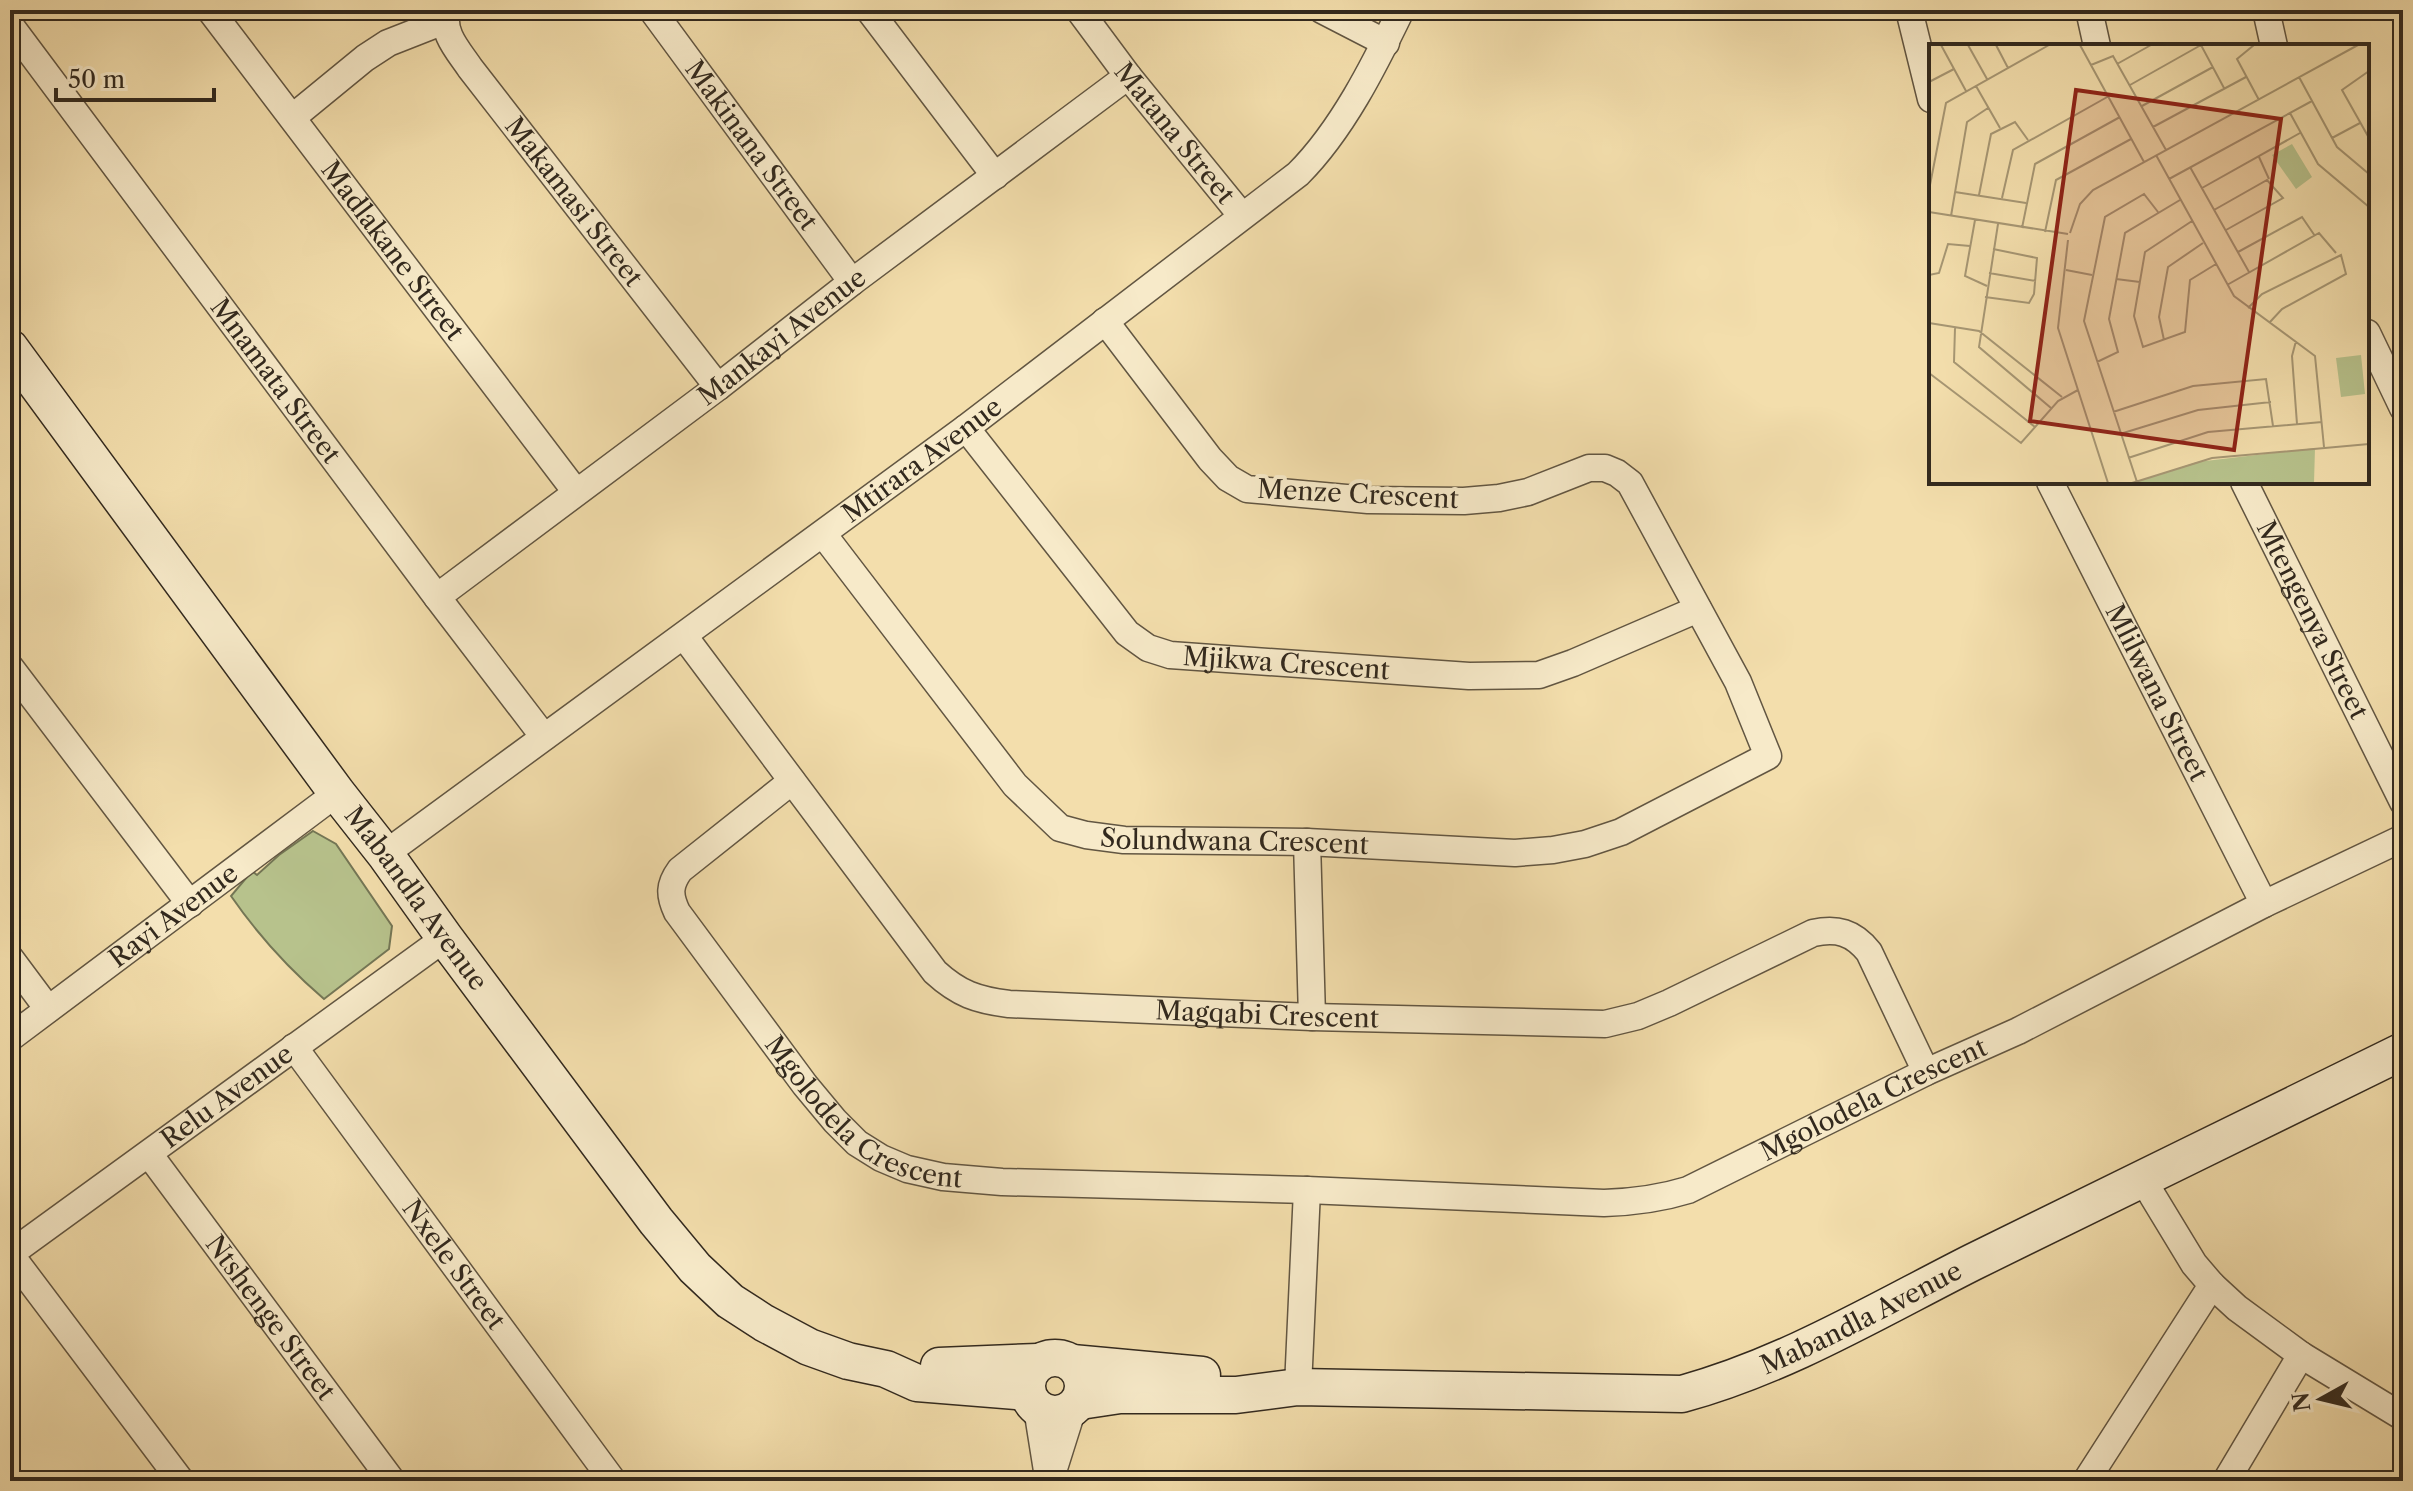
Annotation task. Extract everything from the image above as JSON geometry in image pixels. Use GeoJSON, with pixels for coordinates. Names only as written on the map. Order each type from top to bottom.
{"type":"FeatureCollection","features":[{"type":"Feature","properties":{"kind":"street","name":"Madlakane Street"},"geometry":{"type":"LineString","coordinates":[[210,10],[576,492]]}},
{"type":"Feature","properties":{"kind":"street","name":"Makinana Street"},"geometry":{"type":"LineString","coordinates":[[652,10],[852,282]]}},
{"type":"Feature","properties":{"kind":"street"},"geometry":{"type":"LineString","coordinates":[[869,10],[995,176]]}},
{"type":"Feature","properties":{"kind":"street","name":"Matana Street"},"geometry":{"type":"LineString","coordinates":[[1079,10],[1128,76],[1242,216]]}},
{"type":"Feature","properties":{"kind":"street"},"geometry":{"type":"LineString","coordinates":[[1322,10],[1386,43]]}},
{"type":"Feature","properties":{"kind":"street","name":"Mtirara Avenue"},"geometry":{"type":"LineString","coordinates":[[385,854],[966,428],[1298,174],[1333,133],[1386,43],[1401,10]]}},
{"type":"Feature","properties":{"kind":"street"},"geometry":{"type":"LineString","coordinates":[[1909,10],[1929,91]]}},
{"type":"Feature","properties":{"kind":"street"},"geometry":{"type":"LineString","coordinates":[[2089,10],[2097,44]]}},
{"type":"Feature","properties":{"kind":"street"},"geometry":{"type":"LineString","coordinates":[[2266,10],[2274,44]]}},
{"type":"Feature","properties":{"kind":"street"},"geometry":{"type":"LineString","coordinates":[[293,117],[365,58],[388,43],[446,15]]}},
{"type":"Feature","properties":{"kind":"street","name":"Makamasi Street"},"geometry":{"type":"LineString","coordinates":[[446,15],[449,36],[470,68],[718,387]]}},
{"type":"Feature","properties":{"kind":"street","name":"Mnamata Street"},"geometry":{"type":"LineString","coordinates":[[10,25],[544,737]]}},
{"type":"Feature","properties":{"kind":"street","name":"Mankayi Avenue"},"geometry":{"type":"LineString","coordinates":[[437,597],[1128,76]]}},
{"type":"Feature","properties":{"kind":"street","name":"Menze Crescent"},"geometry":{"type":"LineString","coordinates":[[1105,321],[1210,459],[1228,478],[1247,489],[1368,500],[1464,501],[1528,492],[1589,468],[1605,468],[1630,483],[1698,609]]}},
{"type":"Feature","properties":{"kind":"street"},"geometry":{"type":"LineString","coordinates":[[2369,337],[2403,408]]}},
{"type":"Feature","properties":{"kind":"street","name":"Mabandla Avenue"},"geometry":{"type":"LineString","coordinates":[[10,348],[656,1221],[695,1268],[730,1301],[809,1347],[848,1361],[886,1369],[1044,1381],[1211,1376],[1286,1388],[1682,1394],[1717,1385],[1858,1323],[2403,1051]]}},
{"type":"Feature","properties":{"kind":"street","name":"Mjikwa Crescent"},"geometry":{"type":"LineString","coordinates":[[966,428],[1127,633],[1148,648],[1170,655],[1469,676],[1539,675],[1698,609]]}},
{"type":"Feature","properties":{"kind":"street","name":"Mlilwana Street"},"geometry":{"type":"LineString","coordinates":[[2051,484],[2264,904]]}},
{"type":"Feature","properties":{"kind":"street","name":"Mtengenya Street"},"geometry":{"type":"LineString","coordinates":[[2245,484],[2403,802]]}},
{"type":"Feature","properties":{"kind":"street","name":"Solundwana Crescent"},"geometry":{"type":"LineString","coordinates":[[823,534],[1015,785],[1060,828],[1124,840],[1307,842],[1515,853],[1585,844],[1621,832],[1768,756],[1738,682],[1698,609]]}},
{"type":"Feature","properties":{"kind":"street","name":"Magqabi Crescent"},"geometry":{"type":"LineString","coordinates":[[684,636],[935,972],[950,986],[970,996],[1009,1004],[1312,1017],[1605,1024],[1638,1016],[1813,933],[1829,930],[1852,935],[1869,952],[1926,1072]]}},
{"type":"Feature","properties":{"kind":"street"},"geometry":{"type":"LineString","coordinates":[[10,667],[190,904]]}},
{"type":"Feature","properties":{"kind":"street","name":"Mgolodela Crescent"},"geometry":{"type":"LineString","coordinates":[[792,781],[680,870],[670,893],[677,912],[805,1085],[857,1143],[907,1169],[943,1177],[1002,1182],[1307,1190],[1604,1203],[1663,1198],[1688,1190],[1926,1072],[2018,1031],[2264,904],[2403,838]]}},
{"type":"Feature","properties":{"kind":"street","name":"Rayi Avenue"},"geometry":{"type":"LineString","coordinates":[[10,1038],[337,793]]}},
{"type":"Feature","properties":{"kind":"street"},"geometry":{"type":"LineString","coordinates":[[1307,842],[1312,1017]]}},
{"type":"Feature","properties":{"kind":"street","name":"Relu Avenue"},"geometry":{"type":"LineString","coordinates":[[10,1254],[445,938]]}},
{"type":"Feature","properties":{"kind":"street"},"geometry":{"type":"LineString","coordinates":[[10,958],[48,1009]]}},
{"type":"Feature","properties":{"kind":"street","name":"Nxele Street"},"geometry":{"type":"LineString","coordinates":[[294,1047],[613,1481]]}},
{"type":"Feature","properties":{"kind":"street","name":"Ntshenge Street"},"geometry":{"type":"LineString","coordinates":[[149,1154],[392,1481]]}},
{"type":"Feature","properties":{"kind":"street"},"geometry":{"type":"LineString","coordinates":[[2143,1180],[2194,1264],[2237,1308],[2301,1355],[2403,1417]]}},
{"type":"Feature","properties":{"kind":"street"},"geometry":{"type":"LineString","coordinates":[[1286,1388],[1307,1190]]}},
{"type":"Feature","properties":{"kind":"street"},"geometry":{"type":"LineString","coordinates":[[10,1254],[181,1481]]}},
{"type":"Feature","properties":{"kind":"street"},"geometry":{"type":"LineString","coordinates":[[2086,1481],[2212,1285]]}},
{"type":"Feature","properties":{"kind":"street"},"geometry":{"type":"LineString","coordinates":[[2226,1481],[2301,1355]]}},
{"type":"Feature","properties":{"kind":"street"},"geometry":{"type":"LineString","coordinates":[[1079,1371],[1083,1391],[1049,1481],[1043,1457],[1044,1381],[1079,1371]]}},
{"type":"Feature","properties":{"kind":"street","name":"Mabandla Avenue"},"geometry":{"type":"LineString","coordinates":[[1076,1404],[1120,1395],[1236,1395],[1286,1388]]}},
{"type":"Feature","properties":{"kind":"green space"},"geometry":{"type":"Polygon","coordinates":[[[313,831],[336,844],[392,926],[389,949],[324,999],[274,950],[231,896],[252,871],[257,875],[313,831]]]}}]}
